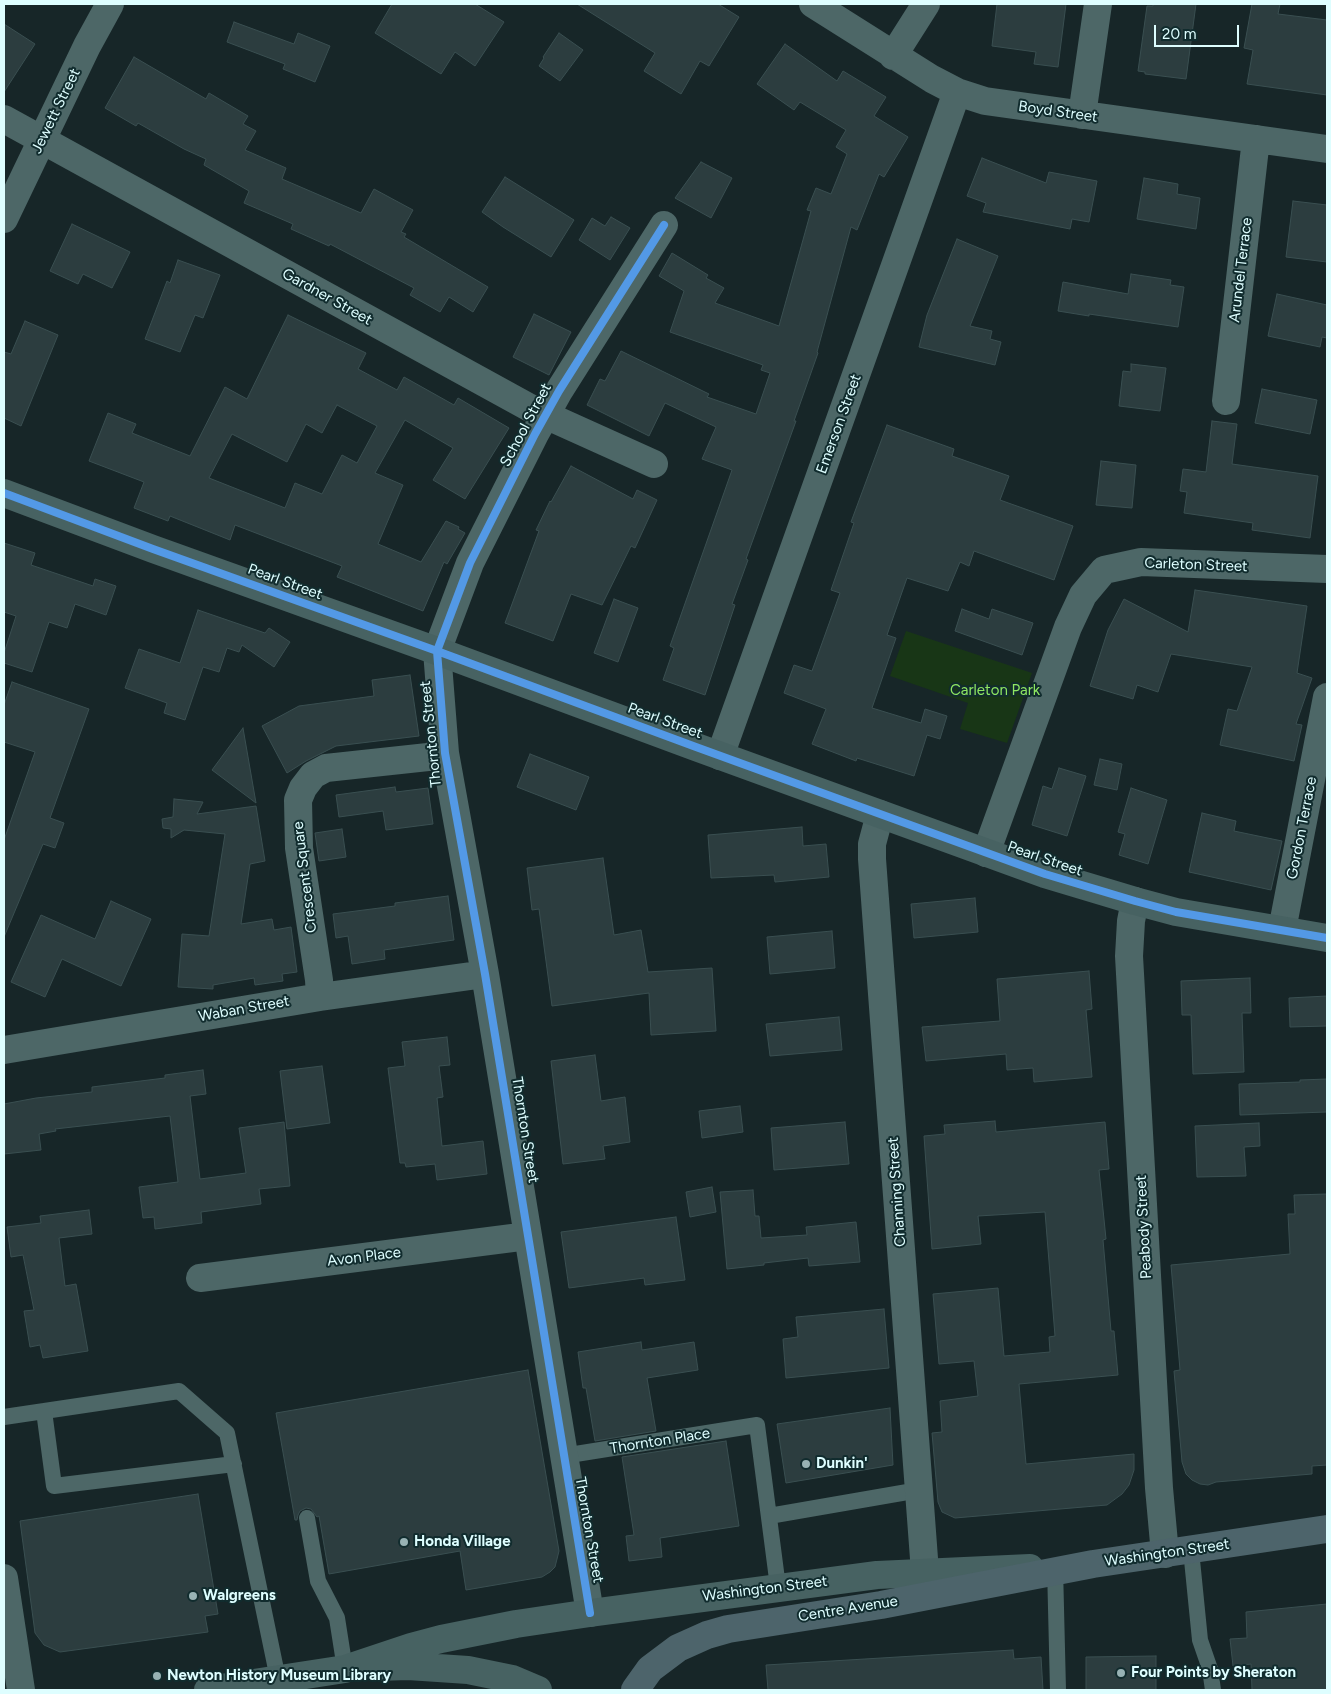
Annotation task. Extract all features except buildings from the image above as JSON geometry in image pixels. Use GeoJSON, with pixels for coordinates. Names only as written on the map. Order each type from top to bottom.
{"type":"FeatureCollection","features":[{"type":"Feature","properties":{"kind":"main road","name":"Washington Street"},"geometry":{"type":"LineString","coordinates":[[1064,1568],[1327,1529]]}},
{"type":"Feature","properties":{"kind":"main road","name":"Centre Avenue"},"geometry":{"type":"LineString","coordinates":[[635,1690],[650,1669],[678,1648],[728,1629],[881,1605],[1064,1568]]}},
{"type":"Feature","properties":{"kind":"street","name":"Jewett Street"},"geometry":{"type":"LineString","coordinates":[[4,219],[110,4]]}},
{"type":"Feature","properties":{"kind":"street","name":"Boyd Street"},"geometry":{"type":"LineString","coordinates":[[813,4],[893,56],[957,92],[984,101],[1327,149]]}},
{"type":"Feature","properties":{"kind":"street"},"geometry":{"type":"LineString","coordinates":[[893,56],[926,4]]}},
{"type":"Feature","properties":{"kind":"street"},"geometry":{"type":"LineString","coordinates":[[1082,115],[1098,4]]}},
{"type":"Feature","properties":{"kind":"street","name":"Emerson Street"},"geometry":{"type":"LineString","coordinates":[[720,756],[957,92]]}},
{"type":"Feature","properties":{"kind":"street","name":"Gardner Street"},"geometry":{"type":"LineString","coordinates":[[4,119],[523,404],[654,464]]}},
{"type":"Feature","properties":{"kind":"street","name":"Arundel Terrace"},"geometry":{"type":"LineString","coordinates":[[1226,401],[1256,139]]}},
{"type":"Feature","properties":{"kind":"street","name":"School Street"},"geometry":{"type":"LineString","coordinates":[[437,651],[470,563],[546,415],[564,383],[664,225]]}},
{"type":"Feature","properties":{"kind":"street","name":"Pearl Street"},"geometry":{"type":"LineString","coordinates":[[4,493],[1045,874],[1176,912],[1327,938]]}},
{"type":"Feature","properties":{"kind":"street","name":"Carleton Street"},"geometry":{"type":"LineString","coordinates":[[986,853],[1068,627],[1083,595],[1104,570],[1141,562],[1327,569]]}},
{"type":"Feature","properties":{"kind":"street","name":"Thornton Street"},"geometry":{"type":"LineString","coordinates":[[437,651],[445,753],[485,974],[590,1613]]}},
{"type":"Feature","properties":{"kind":"street","name":"Gordon Terrace"},"geometry":{"type":"LineString","coordinates":[[1282,930],[1327,697]]}},
{"type":"Feature","properties":{"kind":"street","name":"Crescent Square"},"geometry":{"type":"LineString","coordinates":[[320,997],[299,848],[298,806],[303,788],[313,775],[326,768],[445,753]]}},
{"type":"Feature","properties":{"kind":"street","name":"Channing Street"},"geometry":{"type":"LineString","coordinates":[[880,814],[872,844],[872,859],[925,1572]]}},
{"type":"Feature","properties":{"kind":"street","name":"Peabody Street"},"geometry":{"type":"LineString","coordinates":[[1135,901],[1131,921],[1129,956],[1159,1488],[1178,1552]]}},
{"type":"Feature","properties":{"kind":"street","name":"Waban Street"},"geometry":{"type":"LineString","coordinates":[[4,1050],[320,997],[485,974]]}},
{"type":"Feature","properties":{"kind":"street","name":"Avon Place"},"geometry":{"type":"LineString","coordinates":[[200,1278],[528,1236]]}},
{"type":"Feature","properties":{"kind":"street","name":"Washington Street"},"geometry":{"type":"LineString","coordinates":[[208,1690],[345,1669],[441,1639],[516,1624],[590,1613],[877,1575],[1064,1568]]}},
{"type":"Feature","properties":{"kind":"street"},"geometry":{"type":"LineString","coordinates":[[4,1578],[21,1690]]}},
{"type":"Feature","properties":{"kind":"street"},"geometry":{"type":"LineString","coordinates":[[345,1669],[408,1666],[468,1670],[512,1679],[538,1690]]}},
{"type":"Feature","properties":{"kind":"lane"},"geometry":{"type":"LineString","coordinates":[[4,1417],[179,1391],[227,1433],[278,1679]]}},
{"type":"Feature","properties":{"kind":"lane"},"geometry":{"type":"LineString","coordinates":[[44,1411],[54,1486],[234,1464]]}},
{"type":"Feature","properties":{"kind":"lane","name":"Thornton Place"},"geometry":{"type":"LineString","coordinates":[[563,1456],[757,1425],[768,1516]]}},
{"type":"Feature","properties":{"kind":"lane"},"geometry":{"type":"LineString","coordinates":[[778,1587],[768,1516],[919,1490]]}},
{"type":"Feature","properties":{"kind":"lane"},"geometry":{"type":"LineString","coordinates":[[307,1518],[318,1581],[336,1618],[345,1669]]}},
{"type":"Feature","properties":{"kind":"lane"},"geometry":{"type":"LineString","coordinates":[[1178,1552],[1200,1640],[1210,1669],[1213,1690]]}},
{"type":"Feature","properties":{"kind":"lane"},"geometry":{"type":"LineString","coordinates":[[1058,1690],[1064,1568]]}},
{"type":"Feature","properties":{"kind":"green space","name":"Carleton Park"},"geometry":{"type":"Polygon","coordinates":[[[906,631],[1032,673],[1007,743],[960,729],[968,703],[890,676],[906,631]]]}},
{"type":"Feature","properties":{"kind":"cycle path"},"geometry":{"type":"LineString","coordinates":[[590,1613],[485,974],[445,753],[437,651],[470,563],[535,434],[559,391],[664,225]]}},
{"type":"Feature","properties":{"kind":"cycle path"},"geometry":{"type":"LineString","coordinates":[[4,493],[1045,874],[1176,912],[1327,938]]}},
{"type":"Feature","properties":{"kind":"place","name":"Dunkin'"},"geometry":{"type":"Point","coordinates":[806,1464]}},
{"type":"Feature","properties":{"kind":"place","name":"Honda Village"},"geometry":{"type":"Point","coordinates":[404,1542]}},
{"type":"Feature","properties":{"kind":"place","name":"Walgreens"},"geometry":{"type":"Point","coordinates":[193,1596]}},
{"type":"Feature","properties":{"kind":"place","name":"Four Points by Sheraton"},"geometry":{"type":"Point","coordinates":[1121,1673]}},
{"type":"Feature","properties":{"kind":"place","name":"Newton History Museum Library"},"geometry":{"type":"Point","coordinates":[157,1676]}}]}
